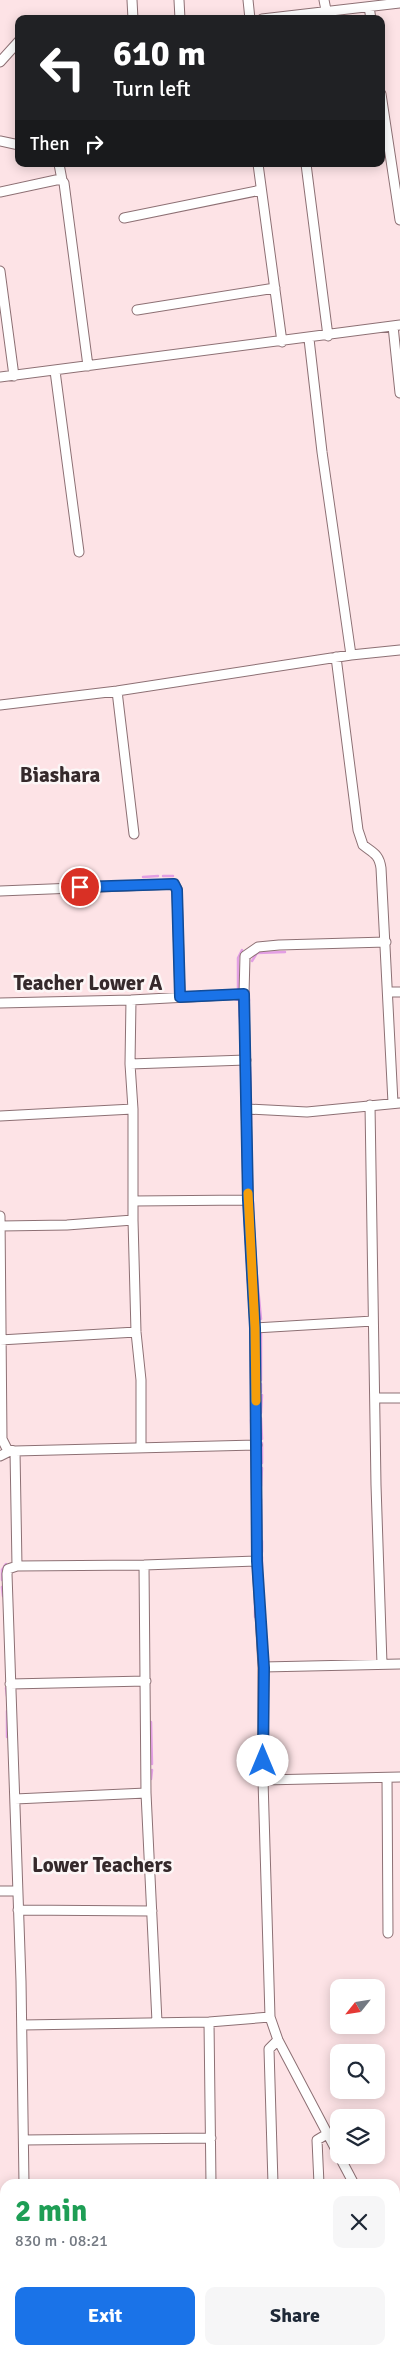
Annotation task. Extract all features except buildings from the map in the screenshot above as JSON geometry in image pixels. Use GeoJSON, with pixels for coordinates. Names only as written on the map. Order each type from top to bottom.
{"type":"FeatureCollection","features":[{"type":"Feature","properties":{"kind":"street"},"geometry":{"type":"LineString","coordinates":[[132,0],[133,15]]}},
{"type":"Feature","properties":{"kind":"street"},"geometry":{"type":"LineString","coordinates":[[179,0],[180,15]]}},
{"type":"Feature","properties":{"kind":"street"},"geometry":{"type":"LineString","coordinates":[[248,0],[250,15]]}},
{"type":"Feature","properties":{"kind":"street"},"geometry":{"type":"LineString","coordinates":[[324,0],[326,10]]}},
{"type":"Feature","properties":{"kind":"street"},"geometry":{"type":"LineString","coordinates":[[298,15],[326,10],[400,3]]}},
{"type":"Feature","properties":{"kind":"street"},"geometry":{"type":"LineString","coordinates":[[369,7],[370,15]]}},
{"type":"Feature","properties":{"kind":"street"},"geometry":{"type":"LineString","coordinates":[[1,59],[15,45]]}},
{"type":"Feature","properties":{"kind":"street"},"geometry":{"type":"LineString","coordinates":[[385,121],[400,220]]}},
{"type":"Feature","properties":{"kind":"street"},"geometry":{"type":"LineString","coordinates":[[0,141],[15,144]]}},
{"type":"Feature","properties":{"kind":"street"},"geometry":{"type":"LineString","coordinates":[[59,167],[65,189],[88,366]]}},
{"type":"Feature","properties":{"kind":"street"},"geometry":{"type":"LineString","coordinates":[[258,167],[282,342]]}},
{"type":"Feature","properties":{"kind":"street"},"geometry":{"type":"LineString","coordinates":[[306,167],[328,336]]}},
{"type":"Feature","properties":{"kind":"street"},"geometry":{"type":"LineString","coordinates":[[0,192],[62,180]]}},
{"type":"Feature","properties":{"kind":"street"},"geometry":{"type":"LineString","coordinates":[[124,218],[261,190]]}},
{"type":"Feature","properties":{"kind":"street"},"geometry":{"type":"LineString","coordinates":[[0,271],[14,376]]}},
{"type":"Feature","properties":{"kind":"street"},"geometry":{"type":"LineString","coordinates":[[138,310],[274,288]]}},
{"type":"Feature","properties":{"kind":"street"},"geometry":{"type":"LineString","coordinates":[[0,377],[309,339],[397,326],[400,393]]}},
{"type":"Feature","properties":{"kind":"street"},"geometry":{"type":"LineString","coordinates":[[309,339],[322,452],[351,655]]}},
{"type":"Feature","properties":{"kind":"street"},"geometry":{"type":"LineString","coordinates":[[55,370],[79,552]]}},
{"type":"Feature","properties":{"kind":"street"},"geometry":{"type":"LineString","coordinates":[[0,704],[117,690],[336,657],[400,650]]}},
{"type":"Feature","properties":{"kind":"street"},"geometry":{"type":"LineString","coordinates":[[247,1109],[307,1112],[397,1103],[380,859],[375,852],[363,845],[358,830],[336,657]]}},
{"type":"Feature","properties":{"kind":"street"},"geometry":{"type":"LineString","coordinates":[[117,690],[134,834]]}},
{"type":"Feature","properties":{"kind":"street"},"geometry":{"type":"LineString","coordinates":[[0,891],[174,884],[177,890],[180,997]]}},
{"type":"Feature","properties":{"kind":"street"},"geometry":{"type":"LineString","coordinates":[[351,2179],[278,2040],[270,2018],[263,1780],[264,1668],[257,1561],[255,1328],[248,1200],[245,956],[258,947],[386,942]]}},
{"type":"Feature","properties":{"kind":"street"},"geometry":{"type":"LineString","coordinates":[[389,992],[400,992]]}},
{"type":"Feature","properties":{"kind":"street"},"geometry":{"type":"LineString","coordinates":[[0,1003],[131,1000],[244,994]]}},
{"type":"Feature","properties":{"kind":"street"},"geometry":{"type":"LineString","coordinates":[[131,1000],[130,1064],[134,1109],[136,1332],[142,1380],[141,1447]]}},
{"type":"Feature","properties":{"kind":"street"},"geometry":{"type":"LineString","coordinates":[[130,1064],[246,1060]]}},
{"type":"Feature","properties":{"kind":"street"},"geometry":{"type":"LineString","coordinates":[[370,1106],[373,1321],[382,1664]]}},
{"type":"Feature","properties":{"kind":"street"},"geometry":{"type":"LineString","coordinates":[[0,1116],[134,1109]]}},
{"type":"Feature","properties":{"kind":"street"},"geometry":{"type":"LineString","coordinates":[[134,1201],[248,1200]]}},
{"type":"Feature","properties":{"kind":"street"},"geometry":{"type":"LineString","coordinates":[[17,1566],[13,1451],[2,1439],[0,1221],[134,1220]]}},
{"type":"Feature","properties":{"kind":"street"},"geometry":{"type":"LineString","coordinates":[[255,1328],[373,1321]]}},
{"type":"Feature","properties":{"kind":"street"},"geometry":{"type":"LineString","coordinates":[[0,1340],[136,1332]]}},
{"type":"Feature","properties":{"kind":"street"},"geometry":{"type":"LineString","coordinates":[[375,1398],[400,1398]]}},
{"type":"Feature","properties":{"kind":"street"},"geometry":{"type":"LineString","coordinates":[[0,1456],[13,1451],[257,1445]]}},
{"type":"Feature","properties":{"kind":"street"},"geometry":{"type":"LineString","coordinates":[[24,2179],[22,2025],[10,1684],[8,1569],[17,1566],[144,1565],[257,1561]]}},
{"type":"Feature","properties":{"kind":"street"},"geometry":{"type":"LineString","coordinates":[[144,1565],[146,1793],[157,2022]]}},
{"type":"Feature","properties":{"kind":"street"},"geometry":{"type":"LineString","coordinates":[[264,1668],[400,1664]]}},
{"type":"Feature","properties":{"kind":"street"},"geometry":{"type":"LineString","coordinates":[[10,1684],[146,1681]]}},
{"type":"Feature","properties":{"kind":"street"},"geometry":{"type":"LineString","coordinates":[[263,1780],[400,1777]]}},
{"type":"Feature","properties":{"kind":"street"},"geometry":{"type":"LineString","coordinates":[[387,1778],[388,1933]]}},
{"type":"Feature","properties":{"kind":"street"},"geometry":{"type":"LineString","coordinates":[[15,1800],[146,1793]]}},
{"type":"Feature","properties":{"kind":"street"},"geometry":{"type":"LineString","coordinates":[[0,1891],[17,1891]]}},
{"type":"Feature","properties":{"kind":"street"},"geometry":{"type":"LineString","coordinates":[[18,1910],[152,1911]]}},
{"type":"Feature","properties":{"kind":"street"},"geometry":{"type":"LineString","coordinates":[[22,2025],[209,2022],[270,2018]]}},
{"type":"Feature","properties":{"kind":"street"},"geometry":{"type":"LineString","coordinates":[[209,2022],[211,2179]]}},
{"type":"Feature","properties":{"kind":"street"},"geometry":{"type":"LineString","coordinates":[[273,2179],[269,2049],[278,2040]]}},
{"type":"Feature","properties":{"kind":"street"},"geometry":{"type":"LineString","coordinates":[[319,2179],[317,2140],[327,2134]]}},
{"type":"Feature","properties":{"kind":"street"},"geometry":{"type":"LineString","coordinates":[[24,2140],[211,2138]]}},
{"type":"Feature","properties":{"kind":"waterway"},"geometry":{"type":"LineString","coordinates":[[143,877],[158,876]]}},
{"type":"Feature","properties":{"kind":"waterway"},"geometry":{"type":"LineString","coordinates":[[163,876],[173,876]]}},
{"type":"Feature","properties":{"kind":"waterway"},"geometry":{"type":"LineString","coordinates":[[238,988],[238,958],[242,950]]}},
{"type":"Feature","properties":{"kind":"waterway"},"geometry":{"type":"LineString","coordinates":[[252,961],[257,953],[285,952]]}},
{"type":"Feature","properties":{"kind":"waterway"},"geometry":{"type":"LineString","coordinates":[[248,990],[249,1001]]}},
{"type":"Feature","properties":{"kind":"waterway"},"geometry":{"type":"LineString","coordinates":[[230,998],[239,1000],[241,1041]]}},
{"type":"Feature","properties":{"kind":"waterway"},"geometry":{"type":"LineString","coordinates":[[250,1067],[251,1106]]}},
{"type":"Feature","properties":{"kind":"waterway"},"geometry":{"type":"LineString","coordinates":[[251,1115],[251,1124]]}},
{"type":"Feature","properties":{"kind":"waterway"},"geometry":{"type":"LineString","coordinates":[[253,1203],[253,1213]]}},
{"type":"Feature","properties":{"kind":"waterway"},"geometry":{"type":"LineString","coordinates":[[256,1266],[261,1319]]}},
{"type":"Feature","properties":{"kind":"waterway"},"geometry":{"type":"LineString","coordinates":[[248,1274],[248,1283]]}},
{"type":"Feature","properties":{"kind":"waterway"},"geometry":{"type":"LineString","coordinates":[[261,1332],[261,1380]]}},
{"type":"Feature","properties":{"kind":"waterway"},"geometry":{"type":"LineString","coordinates":[[261,1384],[261,1392]]}},
{"type":"Feature","properties":{"kind":"waterway"},"geometry":{"type":"LineString","coordinates":[[261,1413],[262,1395]]}},
{"type":"Feature","properties":{"kind":"waterway"},"geometry":{"type":"LineString","coordinates":[[261,1418],[262,1439]]}},
{"type":"Feature","properties":{"kind":"waterway"},"geometry":{"type":"LineString","coordinates":[[251,1420],[252,1442]]}},
{"type":"Feature","properties":{"kind":"waterway"},"geometry":{"type":"LineString","coordinates":[[262,1443],[262,1463]]}},
{"type":"Feature","properties":{"kind":"waterway"},"geometry":{"type":"LineString","coordinates":[[261,1486],[262,1468]]}},
{"type":"Feature","properties":{"kind":"waterway"},"geometry":{"type":"LineString","coordinates":[[261,1499],[261,1533]]}},
{"type":"Feature","properties":{"kind":"waterway"},"geometry":{"type":"LineString","coordinates":[[262,1541],[262,1552]]}},
{"type":"Feature","properties":{"kind":"waterway"},"geometry":{"type":"LineString","coordinates":[[262,1557],[262,1570]]}},
{"type":"Feature","properties":{"kind":"waterway"},"geometry":{"type":"LineString","coordinates":[[2,1580],[2,1570],[6,1564]]}},
{"type":"Feature","properties":{"kind":"waterway"},"geometry":{"type":"LineString","coordinates":[[2,1587],[3,1596]]}},
{"type":"Feature","properties":{"kind":"waterway"},"geometry":{"type":"LineString","coordinates":[[255,1602],[255,1617]]}},
{"type":"Feature","properties":{"kind":"waterway"},"geometry":{"type":"LineString","coordinates":[[6,1688],[7,1696]]}},
{"type":"Feature","properties":{"kind":"waterway"},"geometry":{"type":"LineString","coordinates":[[267,1699],[269,1775]]}},
{"type":"Feature","properties":{"kind":"waterway"},"geometry":{"type":"LineString","coordinates":[[7,1711],[7,1737]]}},
{"type":"Feature","properties":{"kind":"waterway"},"geometry":{"type":"LineString","coordinates":[[151,1722],[152,1764]]}},
{"type":"Feature","properties":{"kind":"waterway"},"geometry":{"type":"LineString","coordinates":[[151,1779],[152,1770]]}},
{"type":"Feature","properties":{"kind":"slow traffic"},"geometry":{"type":"LineString","coordinates":[[248,1193],[255,1328],[256,1401]]}},
{"type":"Feature","properties":{"kind":"district","name":"Biashara"},"geometry":{"type":"Point","coordinates":[60,775]}},
{"type":"Feature","properties":{"kind":"district","name":"Teacher Lower A"},"geometry":{"type":"Point","coordinates":[88,983]}},
{"type":"Feature","properties":{"kind":"district","name":"Lower Teachers"},"geometry":{"type":"Point","coordinates":[102,1865]}},
{"type":"Feature","properties":{"kind":"route"},"geometry":{"type":"LineString","coordinates":[[80,887],[174,884],[177,890],[180,997],[244,994],[248,1200],[255,1328],[257,1561],[264,1668],[263,1761]]}}]}
